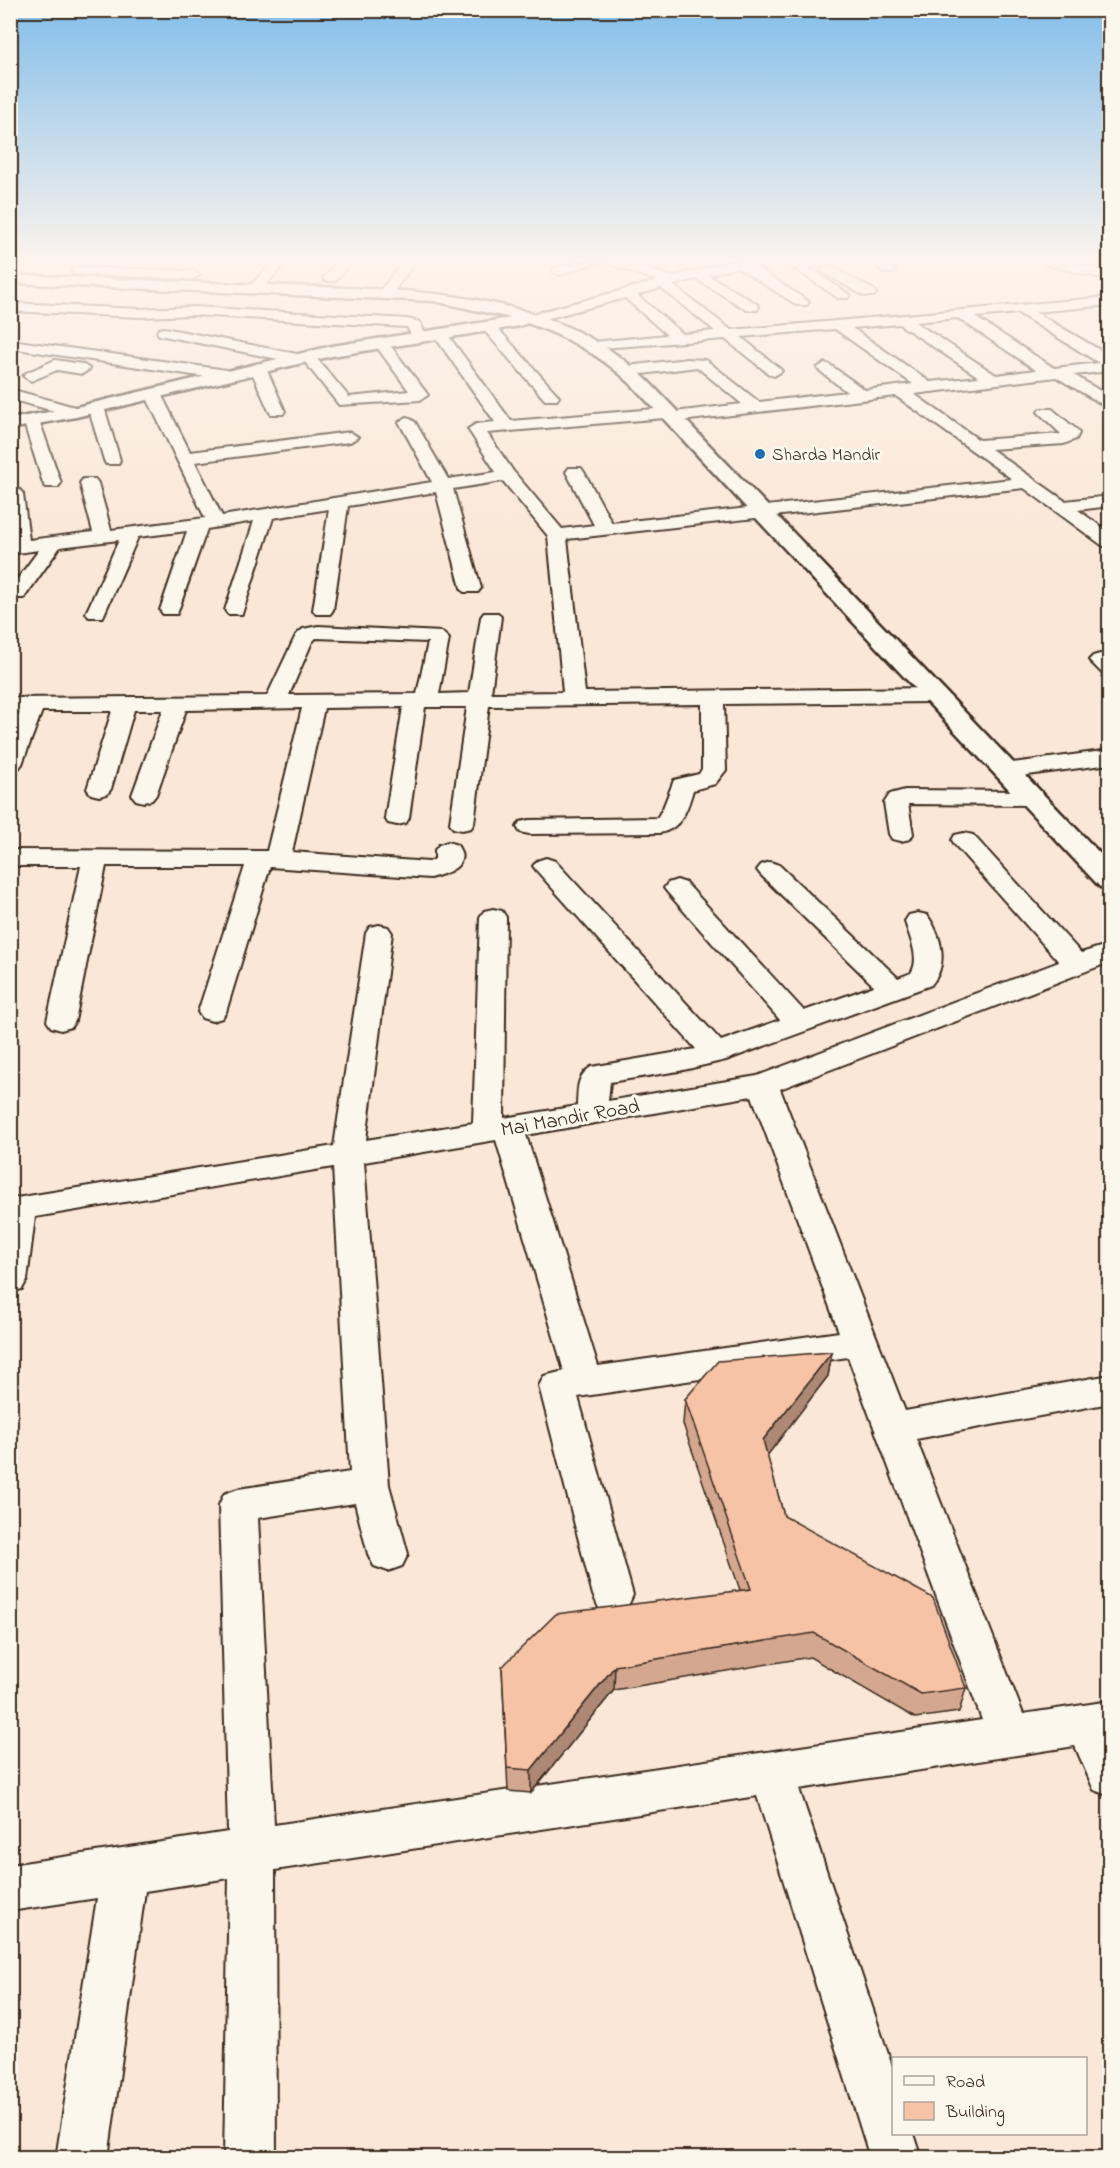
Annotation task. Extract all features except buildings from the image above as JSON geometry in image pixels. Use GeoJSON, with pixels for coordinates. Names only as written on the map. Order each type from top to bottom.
{"type":"FeatureCollection","features":[{"type":"Feature","properties":{"kind":"main road"},"geometry":{"type":"LineString","coordinates":[[10,424],[96,407],[152,387],[183,386],[282,363]]}},
{"type":"Feature","properties":{"kind":"main road"},"geometry":{"type":"LineString","coordinates":[[616,363],[670,415],[1110,881]]}},
{"type":"Feature","properties":{"kind":"street"},"geometry":{"type":"LineString","coordinates":[[144,363],[227,375]]}},
{"type":"Feature","properties":{"kind":"street"},"geometry":{"type":"LineString","coordinates":[[308,363],[345,402],[420,394],[396,363]]}},
{"type":"Feature","properties":{"kind":"street"},"geometry":{"type":"LineString","coordinates":[[461,363],[506,426]]}},
{"type":"Feature","properties":{"kind":"street"},"geometry":{"type":"LineString","coordinates":[[521,363],[551,397]]}},
{"type":"Feature","properties":{"kind":"street"},"geometry":{"type":"LineString","coordinates":[[627,371],[686,363]]}},
{"type":"Feature","properties":{"kind":"street"},"geometry":{"type":"LineString","coordinates":[[701,363],[756,408]]}},
{"type":"Feature","properties":{"kind":"street"},"geometry":{"type":"LineString","coordinates":[[764,363],[774,371]]}},
{"type":"Feature","properties":{"kind":"street"},"geometry":{"type":"LineString","coordinates":[[893,363],[928,388]]}},
{"type":"Feature","properties":{"kind":"street"},"geometry":{"type":"LineString","coordinates":[[968,363],[994,380]]}},
{"type":"Feature","properties":{"kind":"street"},"geometry":{"type":"LineString","coordinates":[[1039,363],[1110,404]]}},
{"type":"Feature","properties":{"kind":"street"},"geometry":{"type":"LineString","coordinates":[[31,376],[50,367],[64,365],[129,377]]}},
{"type":"Feature","properties":{"kind":"street"},"geometry":{"type":"LineString","coordinates":[[575,700],[556,535],[507,475],[476,429],[756,408],[1110,365]]}},
{"type":"Feature","properties":{"kind":"street"},"geometry":{"type":"LineString","coordinates":[[825,368],[863,396]]}},
{"type":"Feature","properties":{"kind":"street"},"geometry":{"type":"LineString","coordinates":[[258,369],[277,411]]}},
{"type":"Feature","properties":{"kind":"street"},"geometry":{"type":"LineString","coordinates":[[152,387],[184,458],[207,523],[170,610]]}},
{"type":"Feature","properties":{"kind":"street"},"geometry":{"type":"LineString","coordinates":[[900,392],[1110,542]]}},
{"type":"Feature","properties":{"kind":"street"},"geometry":{"type":"LineString","coordinates":[[10,394],[76,411]]}},
{"type":"Feature","properties":{"kind":"street"},"geometry":{"type":"LineString","coordinates":[[96,407],[112,460]]}},
{"type":"Feature","properties":{"kind":"street"},"geometry":{"type":"LineString","coordinates":[[975,445],[1064,439],[1070,436],[1071,433],[1046,412]]}},
{"type":"Feature","properties":{"kind":"street"},"geometry":{"type":"LineString","coordinates":[[31,420],[52,483]]}},
{"type":"Feature","properties":{"kind":"street"},"geometry":{"type":"LineString","coordinates":[[407,422],[443,486],[471,588]]}},
{"type":"Feature","properties":{"kind":"street"},"geometry":{"type":"LineString","coordinates":[[184,458],[350,437]]}},
{"type":"Feature","properties":{"kind":"street"},"geometry":{"type":"LineString","coordinates":[[575,472],[606,530]]}},
{"type":"Feature","properties":{"kind":"street"},"geometry":{"type":"LineString","coordinates":[[10,493],[14,494],[16,548],[207,523],[507,475]]}},
{"type":"Feature","properties":{"kind":"street"},"geometry":{"type":"LineString","coordinates":[[89,483],[103,536]]}},
{"type":"Feature","properties":{"kind":"street"},"geometry":{"type":"LineString","coordinates":[[556,535],[1026,483]]}},
{"type":"Feature","properties":{"kind":"street"},"geometry":{"type":"LineString","coordinates":[[1060,507],[1110,501]]}},
{"type":"Feature","properties":{"kind":"street"},"geometry":{"type":"LineString","coordinates":[[323,610],[339,502]]}},
{"type":"Feature","properties":{"kind":"street"},"geometry":{"type":"LineString","coordinates":[[235,610],[266,513]]}},
{"type":"Feature","properties":{"kind":"street"},"geometry":{"type":"LineString","coordinates":[[96,613],[131,533]]}},
{"type":"Feature","properties":{"kind":"street"},"geometry":{"type":"LineString","coordinates":[[17,594],[54,543]]}},
{"type":"Feature","properties":{"kind":"street"},"geometry":{"type":"LineString","coordinates":[[462,824],[491,617]]}},
{"type":"Feature","properties":{"kind":"street"},"geometry":{"type":"LineString","coordinates":[[275,702],[303,639],[310,633],[435,636],[440,639],[421,701],[397,818]]}},
{"type":"Feature","properties":{"kind":"street"},"geometry":{"type":"LineString","coordinates":[[10,705],[934,695]]}},
{"type":"Feature","properties":{"kind":"street"},"geometry":{"type":"LineString","coordinates":[[529,827],[660,826],[666,823],[672,818],[682,785],[706,779],[714,770],[713,699]]}},
{"type":"Feature","properties":{"kind":"street"},"geometry":{"type":"LineString","coordinates":[[212,1012],[269,859],[315,701]]}},
{"type":"Feature","properties":{"kind":"street"},"geometry":{"type":"LineString","coordinates":[[144,795],[177,703]]}},
{"type":"Feature","properties":{"kind":"street"},"geometry":{"type":"LineString","coordinates":[[99,789],[124,704]]}},
{"type":"Feature","properties":{"kind":"street"},"geometry":{"type":"LineString","coordinates":[[10,764],[34,705]]}},
{"type":"Feature","properties":{"kind":"street"},"geometry":{"type":"LineString","coordinates":[[1005,771],[1101,758],[1110,778]]}},
{"type":"Feature","properties":{"kind":"street"},"geometry":{"type":"LineString","coordinates":[[901,834],[896,804],[904,797],[1031,798]]}},
{"type":"Feature","properties":{"kind":"street"},"geometry":{"type":"LineString","coordinates":[[964,840],[1076,964]]}},
{"type":"Feature","properties":{"kind":"street"},"geometry":{"type":"LineString","coordinates":[[10,858],[269,859],[430,870],[448,862],[448,850]]}},
{"type":"Feature","properties":{"kind":"street"},"geometry":{"type":"LineString","coordinates":[[61,1022],[95,858]]}},
{"type":"Feature","properties":{"kind":"street"},"geometry":{"type":"LineString","coordinates":[[546,866],[716,1053]]}},
{"type":"Feature","properties":{"kind":"street"},"geometry":{"type":"LineString","coordinates":[[771,870],[893,989]]}},
{"type":"Feature","properties":{"kind":"street"},"geometry":{"type":"LineString","coordinates":[[677,888],[799,1023]]}},
{"type":"Feature","properties":{"kind":"street"},"geometry":{"type":"LineString","coordinates":[[493,917],[498,1129],[585,1382]]}},
{"type":"Feature","properties":{"kind":"street"},"geometry":{"type":"LineString","coordinates":[[592,1113],[594,1079],[602,1074],[679,1062],[716,1053],[921,979],[928,974],[930,964],[918,921]]}},
{"type":"Feature","properties":{"kind":"street"},"geometry":{"type":"LineString","coordinates":[[379,933],[348,1155],[370,1485],[388,1554]]}},
{"type":"Feature","properties":{"kind":"street","name":"Mai Mandir Road"},"geometry":{"type":"LineString","coordinates":[[15,1210],[763,1085],[1110,951]]}},
{"type":"Feature","properties":{"kind":"street"},"geometry":{"type":"LineString","coordinates":[[763,1085],[1010,1737]]}},
{"type":"Feature","properties":{"kind":"street"},"geometry":{"type":"LineString","coordinates":[[10,1280],[15,1210]]}},
{"type":"Feature","properties":{"kind":"street"},"geometry":{"type":"LineString","coordinates":[[613,1595],[557,1386],[860,1342]]}},
{"type":"Feature","properties":{"kind":"street"},"geometry":{"type":"LineString","coordinates":[[893,1428],[1110,1389]]}},
{"type":"Feature","properties":{"kind":"street"},"geometry":{"type":"LineString","coordinates":[[250,2157],[252,1851],[238,1505],[370,1485]]}},
{"type":"Feature","properties":{"kind":"street"},"geometry":{"type":"LineString","coordinates":[[10,1888],[1098,1723],[1110,1775]]}},
{"type":"Feature","properties":{"kind":"street"},"geometry":{"type":"LineString","coordinates":[[772,1774],[896,2157]]}},
{"type":"Feature","properties":{"kind":"street"},"geometry":{"type":"LineString","coordinates":[[82,2157],[124,1871]]}},
{"type":"Feature","properties":{"kind":"place","name":"Sharda Mandir"},"geometry":{"type":"Point","coordinates":[760,454]}}]}
